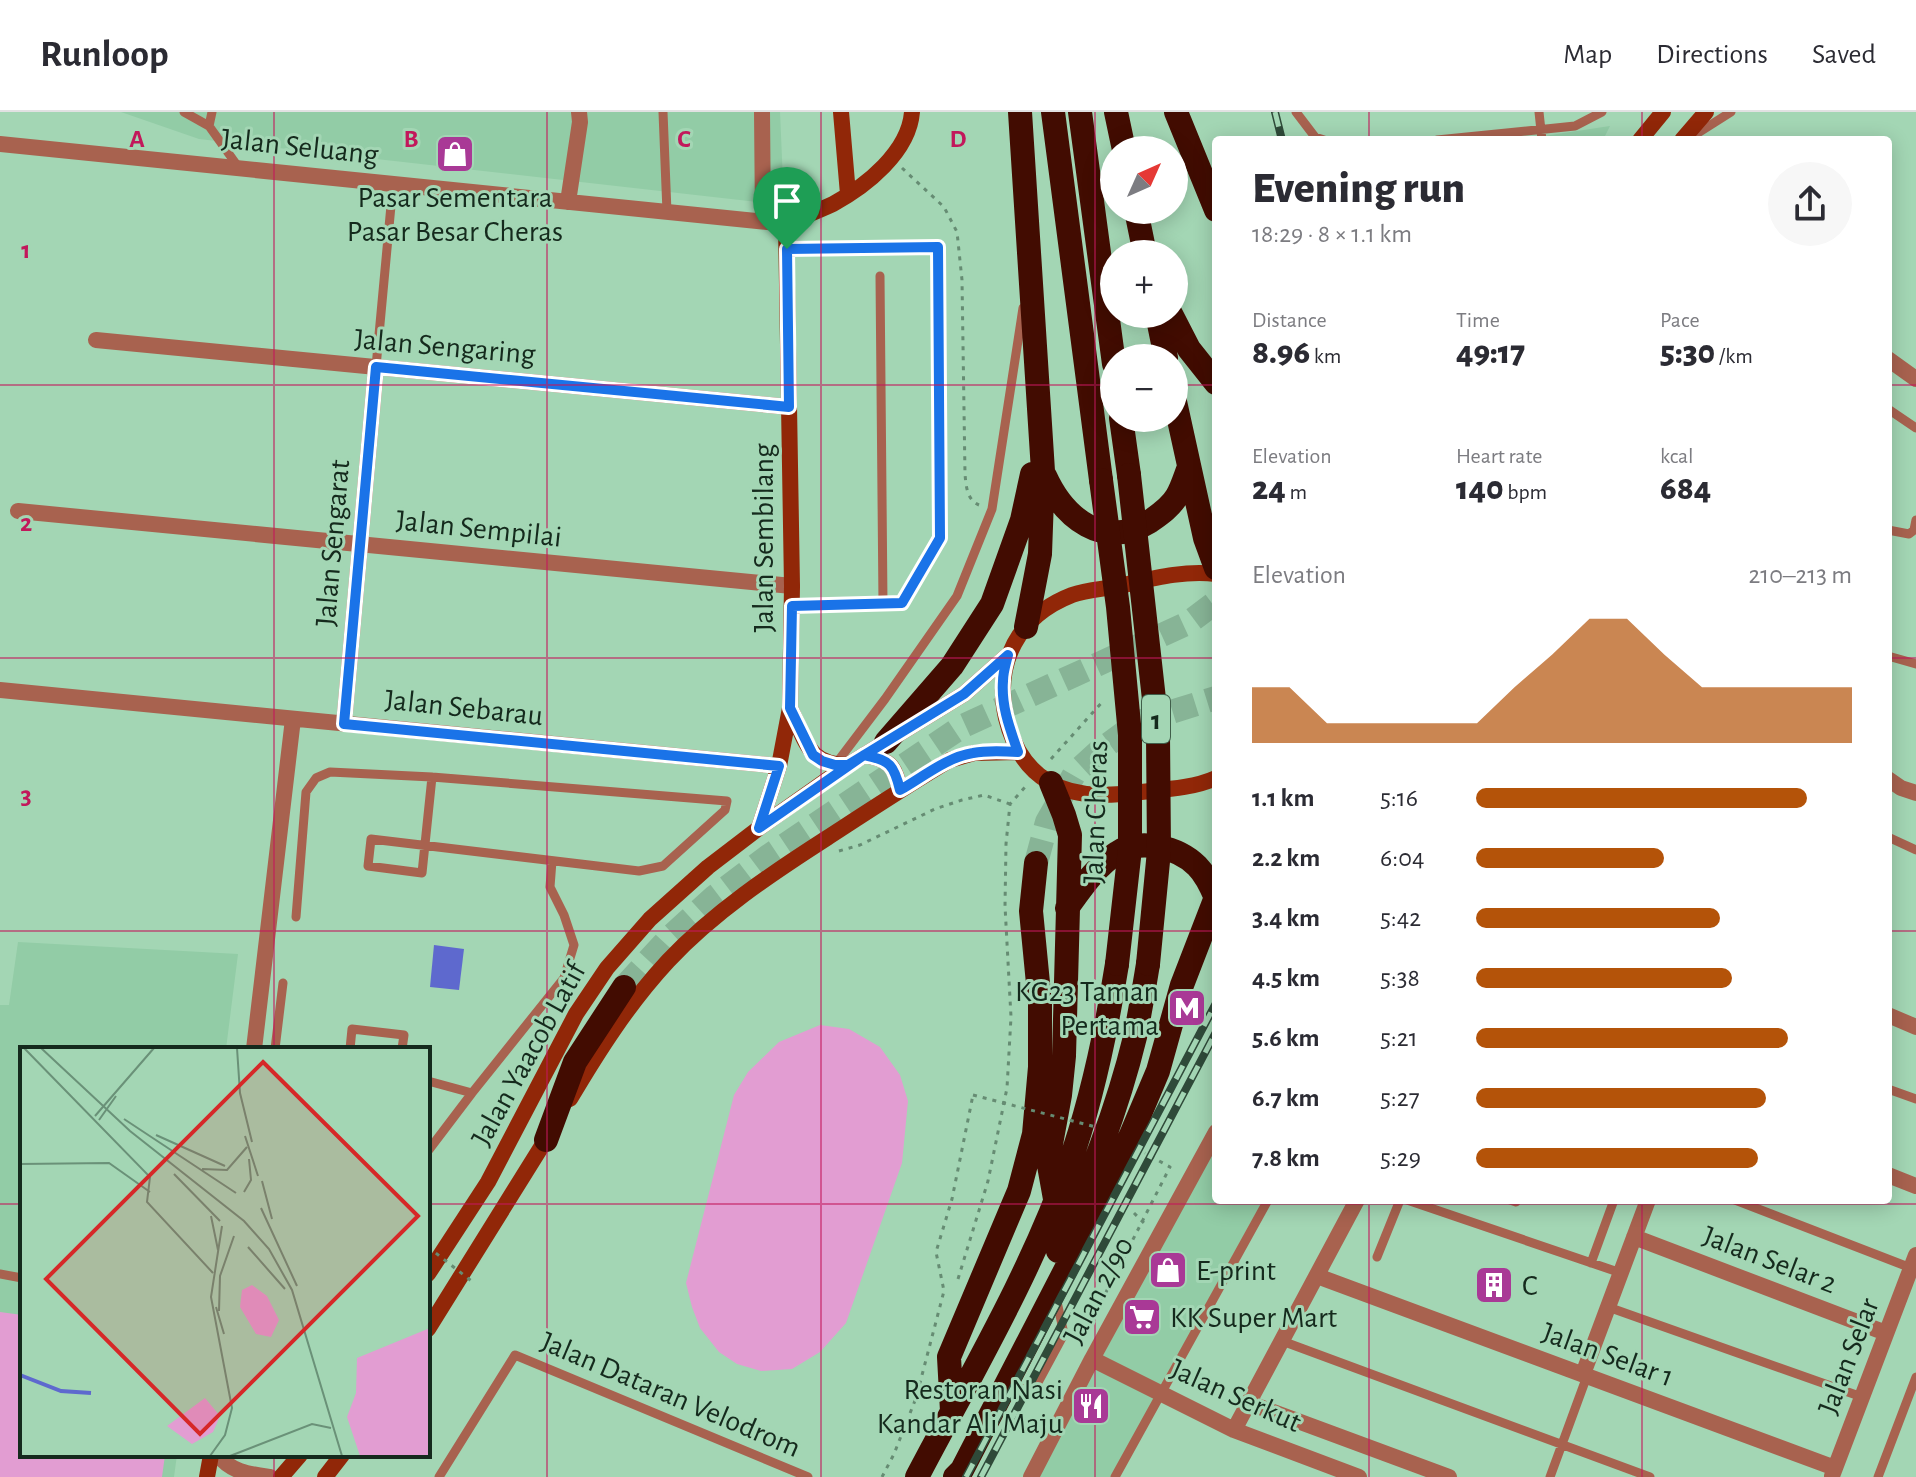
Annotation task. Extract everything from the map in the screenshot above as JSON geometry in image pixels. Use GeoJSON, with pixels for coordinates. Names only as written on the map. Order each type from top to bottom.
{"type":"FeatureCollection","features":[{"type":"Feature","properties":{"kind":"highway"},"geometry":{"type":"LineString","coordinates":[[1020,112],[1043,471],[1040,554],[1026,627]]}},
{"type":"Feature","properties":{"kind":"highway","name":"Jalan Cheras"},"geometry":{"type":"LineString","coordinates":[[917,1477],[1005,1310],[1068,1168],[1089,1102],[1105,1033],[1117,964],[1130,849],[1130,735],[1118,607],[1053,112]]}},
{"type":"Feature","properties":{"kind":"highway"},"geometry":{"type":"LineString","coordinates":[[1080,112],[1111,344]]}},
{"type":"Feature","properties":{"kind":"highway"},"geometry":{"type":"LineString","coordinates":[[1116,112],[1121,136]]}},
{"type":"Feature","properties":{"kind":"highway"},"geometry":{"type":"LineString","coordinates":[[1176,112],[1212,200]]}},
{"type":"Feature","properties":{"kind":"highway"},"geometry":{"type":"LineString","coordinates":[[1178,328],[1189,349],[1212,378]]}},
{"type":"Feature","properties":{"kind":"highway"},"geometry":{"type":"LineString","coordinates":[[886,742],[952,666],[992,604],[1022,520],[1041,428]]}},
{"type":"Feature","properties":{"kind":"highway","name":"Jalan Cheras"},"geometry":{"type":"LineString","coordinates":[[955,1475],[1088,1184],[1115,1109],[1131,1051],[1148,964],[1159,851],[1158,735],[1123,432]]}},
{"type":"Feature","properties":{"kind":"highway"},"geometry":{"type":"LineString","coordinates":[[1182,432],[1212,557]]}},
{"type":"Feature","properties":{"kind":"highway"},"geometry":{"type":"LineString","coordinates":[[1043,471],[1053,493],[1073,517],[1087,526],[1115,532],[1144,525],[1167,509],[1176,497],[1189,467]]}},
{"type":"Feature","properties":{"kind":"highway"},"geometry":{"type":"LineString","coordinates":[[1051,771],[1070,835],[1064,1056],[1048,1160],[1055,1199]]}},
{"type":"Feature","properties":{"kind":"highway"},"geometry":{"type":"LineString","coordinates":[[1067,908],[1089,879],[1118,852],[1143,846],[1170,850],[1186,857],[1197,866],[1212,890]]}},
{"type":"Feature","properties":{"kind":"highway"},"geometry":{"type":"LineString","coordinates":[[952,1411],[949,1357],[1019,1191],[1034,1134],[1040,1067],[1040,1004],[1031,911],[1036,863]]}},
{"type":"Feature","properties":{"kind":"highway"},"geometry":{"type":"LineString","coordinates":[[955,1475],[1002,1393],[1131,1135],[1158,1071],[1182,985],[1212,908]]}},
{"type":"Feature","properties":{"kind":"highway"},"geometry":{"type":"LineString","coordinates":[[1182,985],[1212,931]]}},
{"type":"Feature","properties":{"kind":"highway"},"geometry":{"type":"LineString","coordinates":[[546,1140],[575,1062],[624,987]]}},
{"type":"Feature","properties":{"kind":"main road"},"geometry":{"type":"LineString","coordinates":[[841,112],[848,194]]}},
{"type":"Feature","properties":{"kind":"main road"},"geometry":{"type":"LineString","coordinates":[[786,224],[833,203],[871,177],[891,157],[907,133],[912,112]]}},
{"type":"Feature","properties":{"kind":"main road"},"geometry":{"type":"LineString","coordinates":[[1643,136],[1663,112]]}},
{"type":"Feature","properties":{"kind":"main road"},"geometry":{"type":"LineString","coordinates":[[1687,136],[1706,112]]}},
{"type":"Feature","properties":{"kind":"main road","name":"Jalan Sembilang"},"geometry":{"type":"LineString","coordinates":[[759,828],[779,766],[790,708],[792,586],[786,224]]}},
{"type":"Feature","properties":{"kind":"main road"},"geometry":{"type":"LineString","coordinates":[[1212,574],[1176,574],[1073,595],[1050,606],[1015,640],[1008,655],[1003,681],[1008,725],[1018,752],[1040,776],[1051,771],[1080,793],[1114,795],[1179,788],[1212,779]]}},
{"type":"Feature","properties":{"kind":"main road","name":"Jalan Yaacob Latif"},"geometry":{"type":"LineString","coordinates":[[430,1271],[488,1182],[576,1014],[607,968],[650,919],[708,867],[825,782],[842,765],[864,755],[964,694],[1008,655]]}},
{"type":"Feature","properties":{"kind":"main road","name":"Jalan Sembilang"},"geometry":{"type":"LineString","coordinates":[[790,708],[813,755],[822,761],[842,765]]}},
{"type":"Feature","properties":{"kind":"main road","name":"Jalan Yaacob Latif"},"geometry":{"type":"LineString","coordinates":[[430,1326],[603,1045],[632,1003],[670,960],[725,908],[780,868],[950,760],[974,753],[1018,752]]}},
{"type":"Feature","properties":{"kind":"main road"},"geometry":{"type":"LineString","coordinates":[[864,755],[883,759],[893,767],[900,790]]}},
{"type":"Feature","properties":{"kind":"main road"},"geometry":{"type":"LineString","coordinates":[[207,1477],[211,1457]]}},
{"type":"Feature","properties":{"kind":"main road"},"geometry":{"type":"LineString","coordinates":[[281,1477],[298,1457]]}},
{"type":"Feature","properties":{"kind":"main road"},"geometry":{"type":"LineString","coordinates":[[325,1477],[340,1457]]}},
{"type":"Feature","properties":{"kind":"street"},"geometry":{"type":"LineString","coordinates":[[568,202],[579,112]]}},
{"type":"Feature","properties":{"kind":"street"},"geometry":{"type":"LineString","coordinates":[[762,112],[763,221]]}},
{"type":"Feature","properties":{"kind":"street","name":"Jalan Seluang"},"geometry":{"type":"LineString","coordinates":[[0,144],[786,224]]}},
{"type":"Feature","properties":{"kind":"street","name":"Jalan Sengaring"},"geometry":{"type":"LineString","coordinates":[[96,340],[789,407]]}},
{"type":"Feature","properties":{"kind":"street"},"geometry":{"type":"LineString","coordinates":[[1892,362],[1916,379]]}},
{"type":"Feature","properties":{"kind":"street","name":"Jalan Sengarat"},"geometry":{"type":"LineString","coordinates":[[344,724],[376,367]]}},
{"type":"Feature","properties":{"kind":"street","name":"Jalan Sempilai"},"geometry":{"type":"LineString","coordinates":[[18,511],[792,586]]}},
{"type":"Feature","properties":{"kind":"street","name":"Jalan Sebarau"},"geometry":{"type":"LineString","coordinates":[[0,690],[779,766]]}},
{"type":"Feature","properties":{"kind":"street"},"geometry":{"type":"LineString","coordinates":[[254,1047],[293,719]]}},
{"type":"Feature","properties":{"kind":"street"},"geometry":{"type":"LineString","coordinates":[[1892,782],[1916,793]]}},
{"type":"Feature","properties":{"kind":"street"},"geometry":{"type":"LineString","coordinates":[[1892,1017],[1916,1027]]}},
{"type":"Feature","properties":{"kind":"street","name":"Jalan 2/90"},"geometry":{"type":"LineString","coordinates":[[1031,1477],[1212,1139]]}},
{"type":"Feature","properties":{"kind":"street"},"geometry":{"type":"LineString","coordinates":[[1892,1177],[1916,1186]]}},
{"type":"Feature","properties":{"kind":"street"},"geometry":{"type":"LineString","coordinates":[[1234,1430],[1355,1204]]}},
{"type":"Feature","properties":{"kind":"street"},"geometry":{"type":"LineString","coordinates":[[1585,1375],[1646,1204]]}},
{"type":"Feature","properties":{"kind":"street","name":"Jalan Selar 2"},"geometry":{"type":"LineString","coordinates":[[1634,1237],[1886,1333]]}},
{"type":"Feature","properties":{"kind":"street","name":"Jalan Selar"},"geometry":{"type":"LineString","coordinates":[[1833,1472],[1914,1262]]}},
{"type":"Feature","properties":{"kind":"street","name":"Jalan Selar 1"},"geometry":{"type":"LineString","coordinates":[[1317,1276],[1585,1375],[1833,1472]]}},
{"type":"Feature","properties":{"kind":"street","name":"Jalan Serkut"},"geometry":{"type":"LineString","coordinates":[[1092,1359],[1234,1430],[1359,1477]]}},
{"type":"Feature","properties":{"kind":"street","name":"Jalan Serkut"},"geometry":{"type":"LineString","coordinates":[[1249,1403],[1449,1477]]}},
{"type":"Feature","properties":{"kind":"street"},"geometry":{"type":"LineString","coordinates":[[219,1457],[225,1465],[244,1473],[270,1477]]}},
{"type":"Feature","properties":{"kind":"lane"},"geometry":{"type":"LineString","coordinates":[[184,112],[209,126],[239,168]]}},
{"type":"Feature","properties":{"kind":"lane"},"geometry":{"type":"LineString","coordinates":[[209,126],[212,112]]}},
{"type":"Feature","properties":{"kind":"lane"},"geometry":{"type":"LineString","coordinates":[[663,112],[667,212]]}},
{"type":"Feature","properties":{"kind":"lane"},"geometry":{"type":"LineString","coordinates":[[1296,112],[1314,136]]}},
{"type":"Feature","properties":{"kind":"lane"},"geometry":{"type":"LineString","coordinates":[[1539,112],[1541,135]]}},
{"type":"Feature","properties":{"kind":"lane"},"geometry":{"type":"LineString","coordinates":[[1520,136],[1541,135],[1575,126],[1602,112]]}},
{"type":"Feature","properties":{"kind":"lane"},"geometry":{"type":"LineString","coordinates":[[1691,136],[1731,112]]}},
{"type":"Feature","properties":{"kind":"lane"},"geometry":{"type":"LineString","coordinates":[[376,367],[393,184]]}},
{"type":"Feature","properties":{"kind":"lane"},"geometry":{"type":"LineString","coordinates":[[787,249],[938,247],[940,538],[902,603],[792,606]]}},
{"type":"Feature","properties":{"kind":"lane"},"geometry":{"type":"LineString","coordinates":[[842,765],[957,596],[992,509],[1030,268]]}},
{"type":"Feature","properties":{"kind":"lane"},"geometry":{"type":"LineString","coordinates":[[880,276],[883,604]]}},
{"type":"Feature","properties":{"kind":"lane"},"geometry":{"type":"LineString","coordinates":[[1892,412],[1916,428]]}},
{"type":"Feature","properties":{"kind":"lane"},"geometry":{"type":"LineString","coordinates":[[1892,531],[1909,534],[1914,530],[1916,520]]}},
{"type":"Feature","properties":{"kind":"lane"},"geometry":{"type":"LineString","coordinates":[[1892,657],[1916,664]]}},
{"type":"Feature","properties":{"kind":"lane"},"geometry":{"type":"LineString","coordinates":[[296,917],[306,792],[316,778],[330,772],[432,777],[727,801],[725,810],[663,866],[639,871],[426,845],[371,839],[368,866],[422,873],[426,845],[432,777]]}},
{"type":"Feature","properties":{"kind":"lane"},"geometry":{"type":"LineString","coordinates":[[1892,839],[1916,850]]}},
{"type":"Feature","properties":{"kind":"lane"},"geometry":{"type":"LineString","coordinates":[[430,1148],[564,978],[574,945],[550,887],[552,861]]}},
{"type":"Feature","properties":{"kind":"lane"},"geometry":{"type":"LineString","coordinates":[[275,1047],[283,983]]}},
{"type":"Feature","properties":{"kind":"lane"},"geometry":{"type":"LineString","coordinates":[[350,1047],[352,1029],[404,1035],[402,1047]]}},
{"type":"Feature","properties":{"kind":"lane"},"geometry":{"type":"LineString","coordinates":[[430,1082],[472,1093]]}},
{"type":"Feature","properties":{"kind":"lane"},"geometry":{"type":"LineString","coordinates":[[1892,1090],[1916,1099]]}},
{"type":"Feature","properties":{"kind":"lane"},"geometry":{"type":"LineString","coordinates":[[1120,1476],[1161,1393],[1266,1204]]}},
{"type":"Feature","properties":{"kind":"lane"},"geometry":{"type":"LineString","coordinates":[[1377,1257],[1398,1204]]}},
{"type":"Feature","properties":{"kind":"lane"},"geometry":{"type":"LineString","coordinates":[[1419,1204],[1621,1273]]}},
{"type":"Feature","properties":{"kind":"lane"},"geometry":{"type":"LineString","coordinates":[[1591,1263],[1613,1204]]}},
{"type":"Feature","properties":{"kind":"lane"},"geometry":{"type":"LineString","coordinates":[[1747,1204],[1914,1262]]}},
{"type":"Feature","properties":{"kind":"lane"},"geometry":{"type":"LineString","coordinates":[[0,1274],[20,1278]]}},
{"type":"Feature","properties":{"kind":"lane"},"geometry":{"type":"LineString","coordinates":[[1608,1307],[1862,1397]]}},
{"type":"Feature","properties":{"kind":"lane"},"geometry":{"type":"LineString","coordinates":[[1282,1341],[1650,1477]]}},
{"type":"Feature","properties":{"kind":"lane","name":"Jalan Dataran Velodrom"},"geometry":{"type":"LineString","coordinates":[[439,1477],[515,1355],[808,1477]]}},
{"type":"Feature","properties":{"kind":"lane"},"geometry":{"type":"LineString","coordinates":[[1550,1477],[1585,1375]]}},
{"type":"Feature","properties":{"kind":"lane"},"geometry":{"type":"LineString","coordinates":[[1878,1477],[1916,1377]]}},
{"type":"Feature","properties":{"kind":"lane"},"geometry":{"type":"LineString","coordinates":[[1905,1406],[1916,1410]]}},
{"type":"Feature","properties":{"kind":"path"},"geometry":{"type":"LineString","coordinates":[[891,157],[944,207],[957,232],[962,280],[966,485],[975,504],[992,509]]}},
{"type":"Feature","properties":{"kind":"path"},"geometry":{"type":"LineString","coordinates":[[1051,771],[1104,700]]}},
{"type":"Feature","properties":{"kind":"path"},"geometry":{"type":"LineString","coordinates":[[956,1286],[988,1181],[1007,1088],[1011,1017],[1005,906],[1006,844],[1010,804],[1025,787]]}},
{"type":"Feature","properties":{"kind":"path"},"geometry":{"type":"LineString","coordinates":[[833,853],[860,845],[935,809],[962,800],[984,795],[1010,804]]}},
{"type":"Feature","properties":{"kind":"path"},"geometry":{"type":"LineString","coordinates":[[882,1477],[916,1398],[944,1291],[936,1252],[952,1199],[973,1095],[1096,1127]]}},
{"type":"Feature","properties":{"kind":"path"},"geometry":{"type":"LineString","coordinates":[[1101,1302],[1170,1167],[1136,1149]]}},
{"type":"Feature","properties":{"kind":"path"},"geometry":{"type":"LineString","coordinates":[[430,1249],[474,1283]]}},
{"type":"Feature","properties":{"kind":"shaded area"},"geometry":{"type":"Polygon","coordinates":[[[121,112],[780,112],[784,205],[199,139],[121,112]]]}},
{"type":"Feature","properties":{"kind":"shaded area"},"geometry":{"type":"Polygon","coordinates":[[[1610,126],[1605,136],[1544,136],[1610,126]]]}},
{"type":"Feature","properties":{"kind":"shaded area"},"geometry":{"type":"Polygon","coordinates":[[[18,942],[238,954],[226,1047],[20,1047],[20,1457],[177,1457],[174,1477],[0,1477],[0,1005],[9,1005],[18,942]]]}},
{"type":"Feature","properties":{"kind":"shaded area"},"geometry":{"type":"Polygon","coordinates":[[[820,1025],[849,1029],[880,1047],[900,1075],[908,1101],[902,1163],[846,1323],[820,1352],[792,1369],[761,1371],[737,1364],[719,1352],[700,1328],[686,1283],[734,1095],[748,1072],[779,1042],[820,1025]]]}},
{"type":"Feature","properties":{"kind":"shaded area"},"geometry":{"type":"Polygon","coordinates":[[[1212,1151],[1212,1204],[1261,1204],[1111,1477],[1038,1477],[1212,1151]]]}},
{"type":"Feature","properties":{"kind":"shaded area"},"geometry":{"type":"Polygon","coordinates":[[[0,1312],[20,1315],[20,1457],[165,1457],[162,1477],[0,1477],[0,1312]]]}},
{"type":"Feature","properties":{"kind":"water"},"geometry":{"type":"Polygon","coordinates":[[[434,945],[464,949],[459,990],[430,987],[434,945]]]}},
{"type":"Feature","properties":{"kind":"tunnel"},"geometry":{"type":"LineString","coordinates":[[624,987],[669,938],[714,897],[767,857],[963,726],[1188,623],[1212,605]]}},
{"type":"Feature","properties":{"kind":"tunnel"},"geometry":{"type":"LineString","coordinates":[[1036,863],[1047,822],[1075,773],[1139,722],[1212,699]]}},
{"type":"Feature","properties":{"kind":"railway"},"geometry":{"type":"LineString","coordinates":[[1275,112],[1281,136]]}},
{"type":"Feature","properties":{"kind":"railway"},"geometry":{"type":"LineString","coordinates":[[966,1477],[1212,1011]]}},
{"type":"Feature","properties":{"kind":"railway"},"geometry":{"type":"LineString","coordinates":[[981,1477],[1212,1040]]}},
{"type":"Feature","properties":{"kind":"place","name":"Pasar Sementara Pasar Besar Cheras"},"geometry":{"type":"Point","coordinates":[455,154]}},
{"type":"Feature","properties":{"kind":"place","name":"KG23 Taman Pertama"},"geometry":{"type":"Point","coordinates":[1187,1008]}},
{"type":"Feature","properties":{"kind":"place","name":"E-print"},"geometry":{"type":"Point","coordinates":[1168,1270]}},
{"type":"Feature","properties":{"kind":"place","name":"C"},"geometry":{"type":"Point","coordinates":[1494,1285]}},
{"type":"Feature","properties":{"kind":"place","name":"KK Super Mart"},"geometry":{"type":"Point","coordinates":[1142,1317]}},
{"type":"Feature","properties":{"kind":"place","name":"Restoran Nasi Kandar Ali Maju"},"geometry":{"type":"Point","coordinates":[1091,1406]}},
{"type":"Feature","properties":{"kind":"route"},"geometry":{"type":"LineString","coordinates":[[787,249],[789,407],[376,367],[344,724],[779,766],[759,828],[848,765],[864,755],[883,759],[893,767],[900,790],[950,760],[974,753],[1018,752],[1004,706],[1003,681],[1008,655],[964,694],[848,765],[835,765],[813,755],[790,708],[792,606],[902,603],[940,538],[938,247],[787,249]]}}]}
